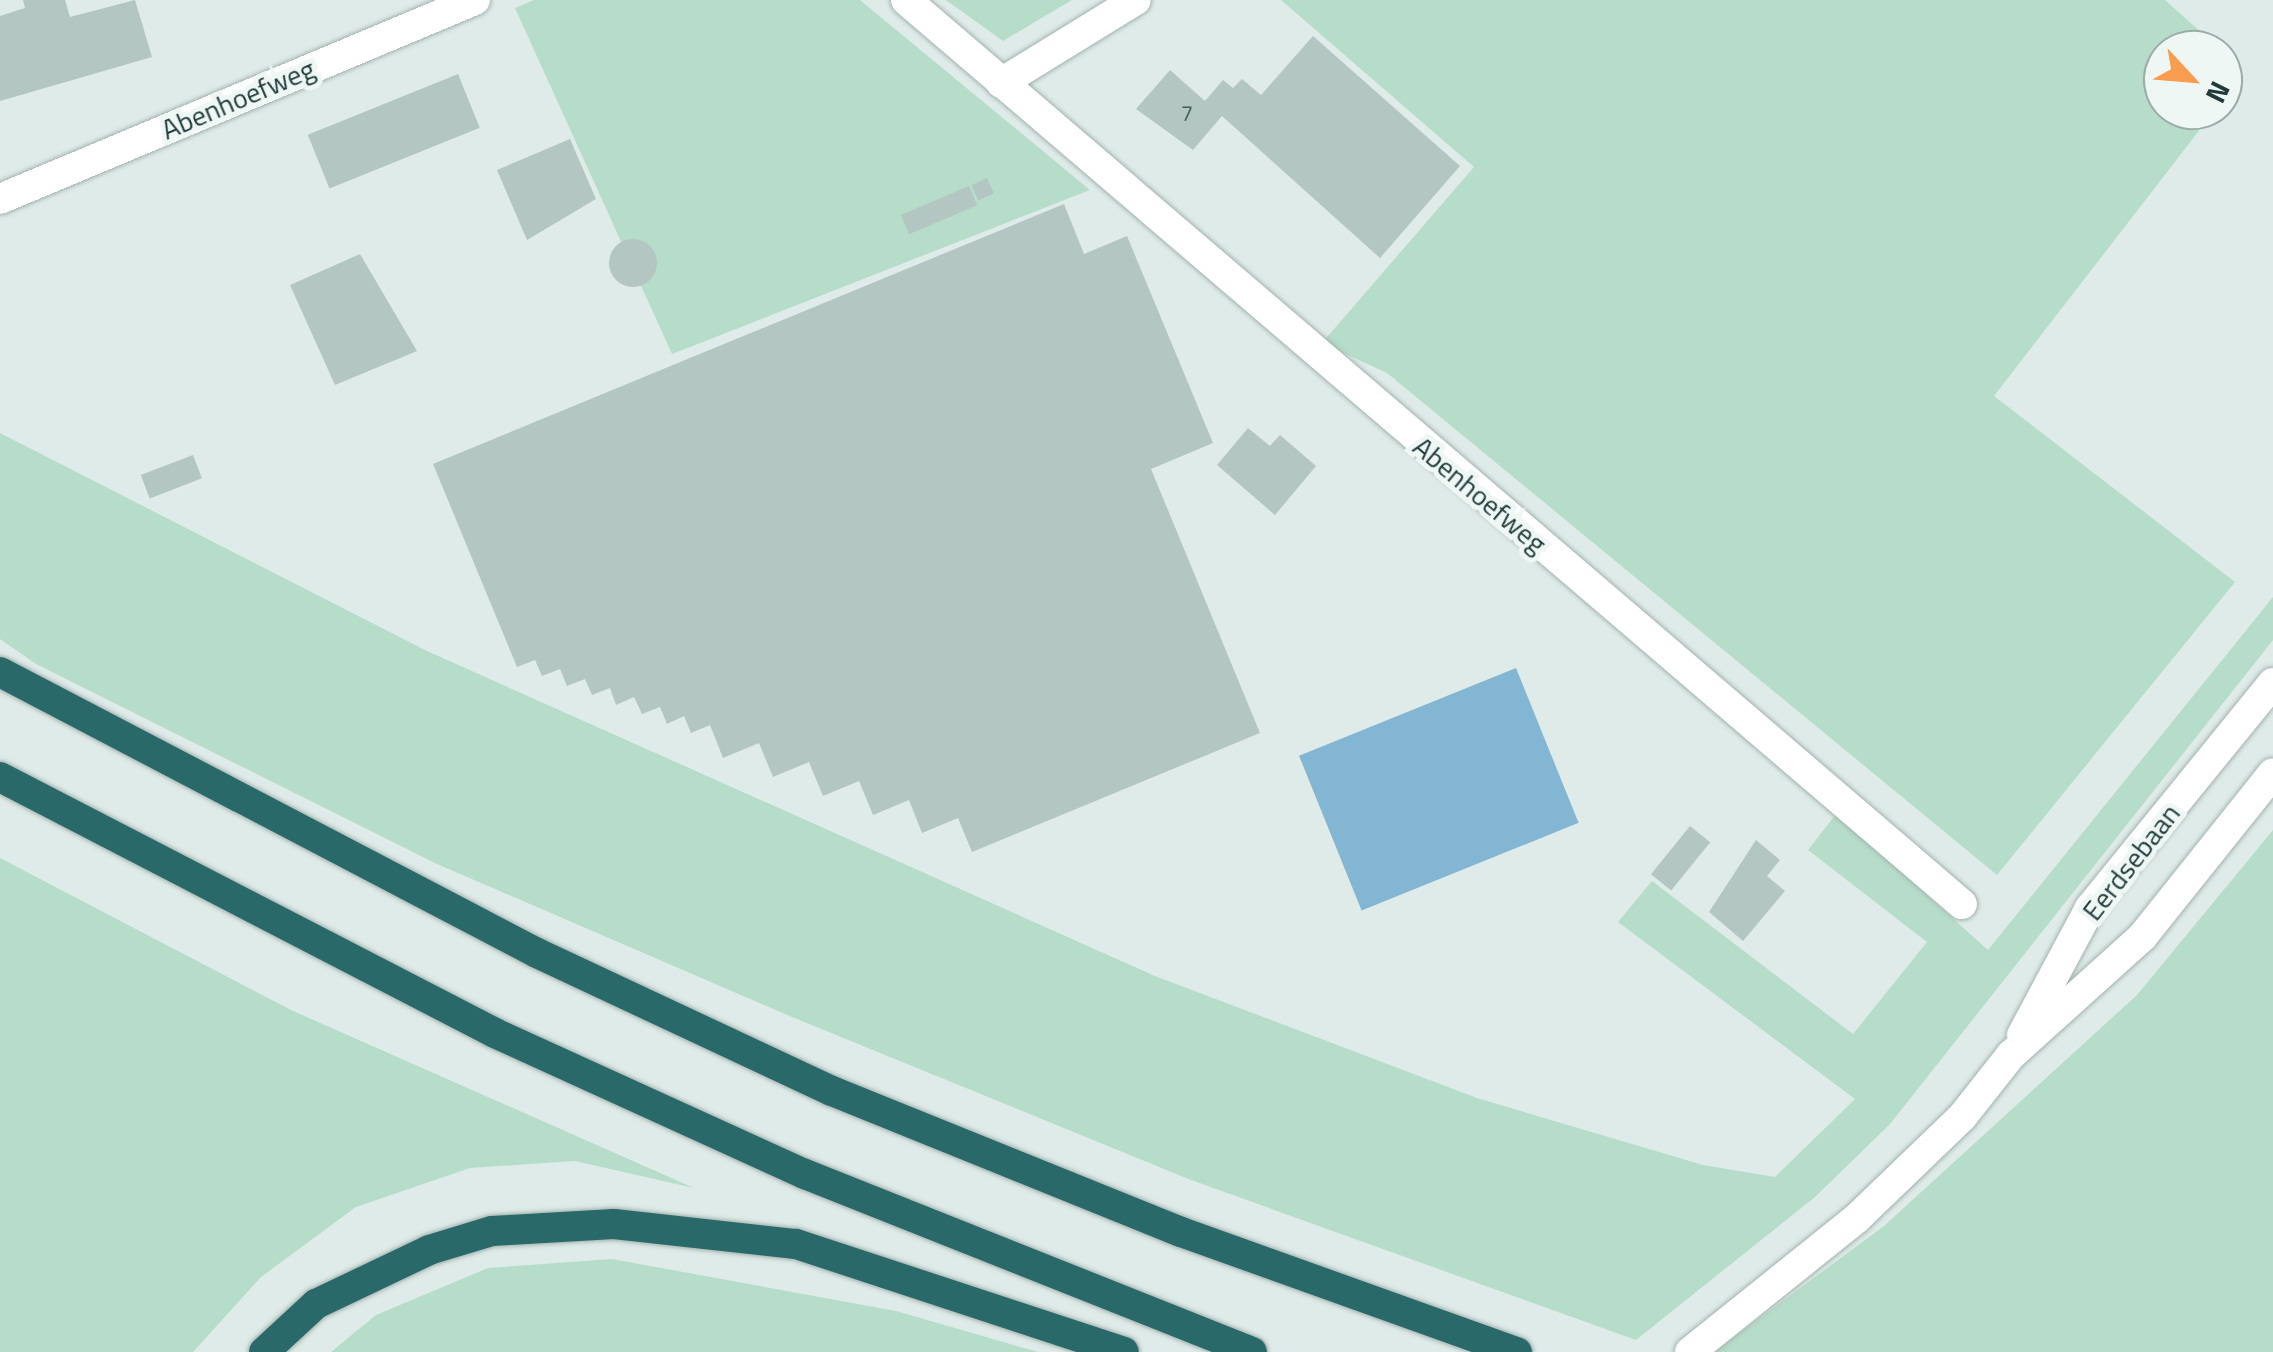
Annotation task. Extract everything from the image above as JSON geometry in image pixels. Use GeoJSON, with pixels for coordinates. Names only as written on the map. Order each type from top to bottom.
{"type":"FeatureCollection","features":[{"type":"Feature","properties":{"kind":"highway"},"geometry":{"type":"LineString","coordinates":[[0,672],[504,936],[832,1092],[1180,1232],[1512,1350]]}},
{"type":"Feature","properties":{"kind":"highway"},"geometry":{"type":"LineString","coordinates":[[0,777],[495,1033],[805,1174],[1252,1352]]}},
{"type":"Feature","properties":{"kind":"highway"},"geometry":{"type":"LineString","coordinates":[[264,1352],[316,1304],[429,1250],[492,1231],[614,1224],[796,1244],[1124,1352]]}},
{"type":"Feature","properties":{"kind":"street","name":"Abenhoefweg"},"geometry":{"type":"LineString","coordinates":[[0,199],[476,0]]}},
{"type":"Feature","properties":{"kind":"street","name":"Abenhoefweg"},"geometry":{"type":"LineString","coordinates":[[906,0],[1962,904]]}},
{"type":"Feature","properties":{"kind":"street"},"geometry":{"type":"LineString","coordinates":[[1001,83],[1136,0]]}},
{"type":"Feature","properties":{"kind":"street","name":"Eerdsebaan"},"geometry":{"type":"LineString","coordinates":[[2011,1055],[2090,908],[2273,683]]}},
{"type":"Feature","properties":{"kind":"street","name":"Eerdsebaan"},"geometry":{"type":"LineString","coordinates":[[1690,1352],[1857,1218],[1962,1117],[2011,1055],[2143,936],[2273,774]]}},
{"type":"Feature","properties":{"kind":"green space"},"geometry":{"type":"Polygon","coordinates":[[[534,0],[860,0],[1090,190],[672,354],[515,8],[534,0]]]}},
{"type":"Feature","properties":{"kind":"green space"},"geometry":{"type":"Polygon","coordinates":[[[946,0],[1072,0],[1003,41],[946,0]]]}},
{"type":"Feature","properties":{"kind":"green space"},"geometry":{"type":"Polygon","coordinates":[[[1281,0],[2165,0],[2199,30],[2143,30],[2143,130],[2200,130],[1994,396],[2235,582],[1997,875],[1387,373],[1322,343],[1474,167],[1281,0]]]}},
{"type":"Feature","properties":{"kind":"green space"},"geometry":{"type":"Polygon","coordinates":[[[0,433],[427,651],[1155,976],[1477,1098],[1703,1165],[1775,1177],[1855,1099],[1618,922],[1652,881],[1853,1034],[1927,942],[1808,850],[1836,814],[1988,950],[2273,597],[2273,640],[1890,1124],[1815,1197],[1636,1340],[1191,1180],[792,1017],[437,864],[36,664],[0,639],[0,433]]]}},
{"type":"Feature","properties":{"kind":"green space"},"geometry":{"type":"Polygon","coordinates":[[[2273,830],[2273,1352],[1714,1352],[1884,1226],[2137,995],[2273,830]]]}},
{"type":"Feature","properties":{"kind":"green space"},"geometry":{"type":"Polygon","coordinates":[[[0,858],[291,1010],[694,1188],[575,1161],[470,1168],[356,1207],[261,1277],[193,1352],[0,1352],[0,858]]]}},
{"type":"Feature","properties":{"kind":"green space"},"geometry":{"type":"Polygon","coordinates":[[[612,1259],[896,1311],[1038,1352],[331,1352],[376,1315],[488,1268],[612,1259]]]}},
{"type":"Feature","properties":{"kind":"water"},"geometry":{"type":"Polygon","coordinates":[[[1516,668],[1579,823],[1362,910],[1299,756],[1516,668]]]}},
{"type":"Feature","properties":{"kind":"building"},"geometry":{"type":"Polygon","coordinates":[[[23,0],[65,0],[70,17],[135,0],[152,57],[0,101],[0,16],[25,8],[23,0]]]}},
{"type":"Feature","properties":{"kind":"building"},"geometry":{"type":"Polygon","coordinates":[[[1313,36],[1460,166],[1380,258],[1222,116],[1193,150],[1136,109],[1170,70],[1205,101],[1223,80],[1233,88],[1242,79],[1261,95],[1313,36]]]}},
{"type":"Feature","properties":{"kind":"building"},"geometry":{"type":"Polygon","coordinates":[[[458,74],[480,128],[330,188],[308,135],[458,74]]]}},
{"type":"Feature","properties":{"kind":"building"},"geometry":{"type":"Polygon","coordinates":[[[570,139],[596,199],[527,240],[497,170],[570,139]]]}},
{"type":"Feature","properties":{"kind":"building"},"geometry":{"type":"Polygon","coordinates":[[[987,178],[994,194],[978,200],[971,185],[987,178]]]}},
{"type":"Feature","properties":{"kind":"building"},"geometry":{"type":"Polygon","coordinates":[[[969,186],[977,205],[909,234],[901,215],[969,186]]]}},
{"type":"Feature","properties":{"kind":"building"},"geometry":{"type":"Polygon","coordinates":[[[1064,204],[1084,254],[1127,236],[1213,443],[1151,469],[1260,733],[972,852],[958,818],[922,833],[909,800],[873,815],[859,781],[823,796],[809,762],[773,777],[759,743],[723,758],[710,725],[691,733],[684,716],[667,724],[660,707],[642,714],[634,697],[616,705],[610,688],[592,695],[585,679],[567,686],[560,669],[542,676],[535,660],[517,667],[433,464],[1064,204]]]}},
{"type":"Feature","properties":{"kind":"building"},"geometry":{"type":"Polygon","coordinates":[[[633,239],[650,246],[657,263],[650,280],[633,287],[616,280],[609,263],[616,246],[633,239]]]}},
{"type":"Feature","properties":{"kind":"building"},"geometry":{"type":"Polygon","coordinates":[[[360,254],[417,351],[335,385],[290,285],[360,254]]]}},
{"type":"Feature","properties":{"kind":"building"},"geometry":{"type":"Polygon","coordinates":[[[1248,428],[1270,446],[1280,435],[1316,466],[1275,515],[1217,465],[1248,428]]]}},
{"type":"Feature","properties":{"kind":"building"},"geometry":{"type":"Polygon","coordinates":[[[193,455],[202,478],[150,498],[141,475],[193,455]]]}},
{"type":"Feature","properties":{"kind":"building"},"geometry":{"type":"Polygon","coordinates":[[[1690,826],[1710,842],[1671,891],[1651,874],[1690,826]]]}},
{"type":"Feature","properties":{"kind":"building"},"geometry":{"type":"Polygon","coordinates":[[[1756,840],[1780,860],[1767,876],[1785,891],[1743,941],[1709,912],[1756,840]]]}}]}
